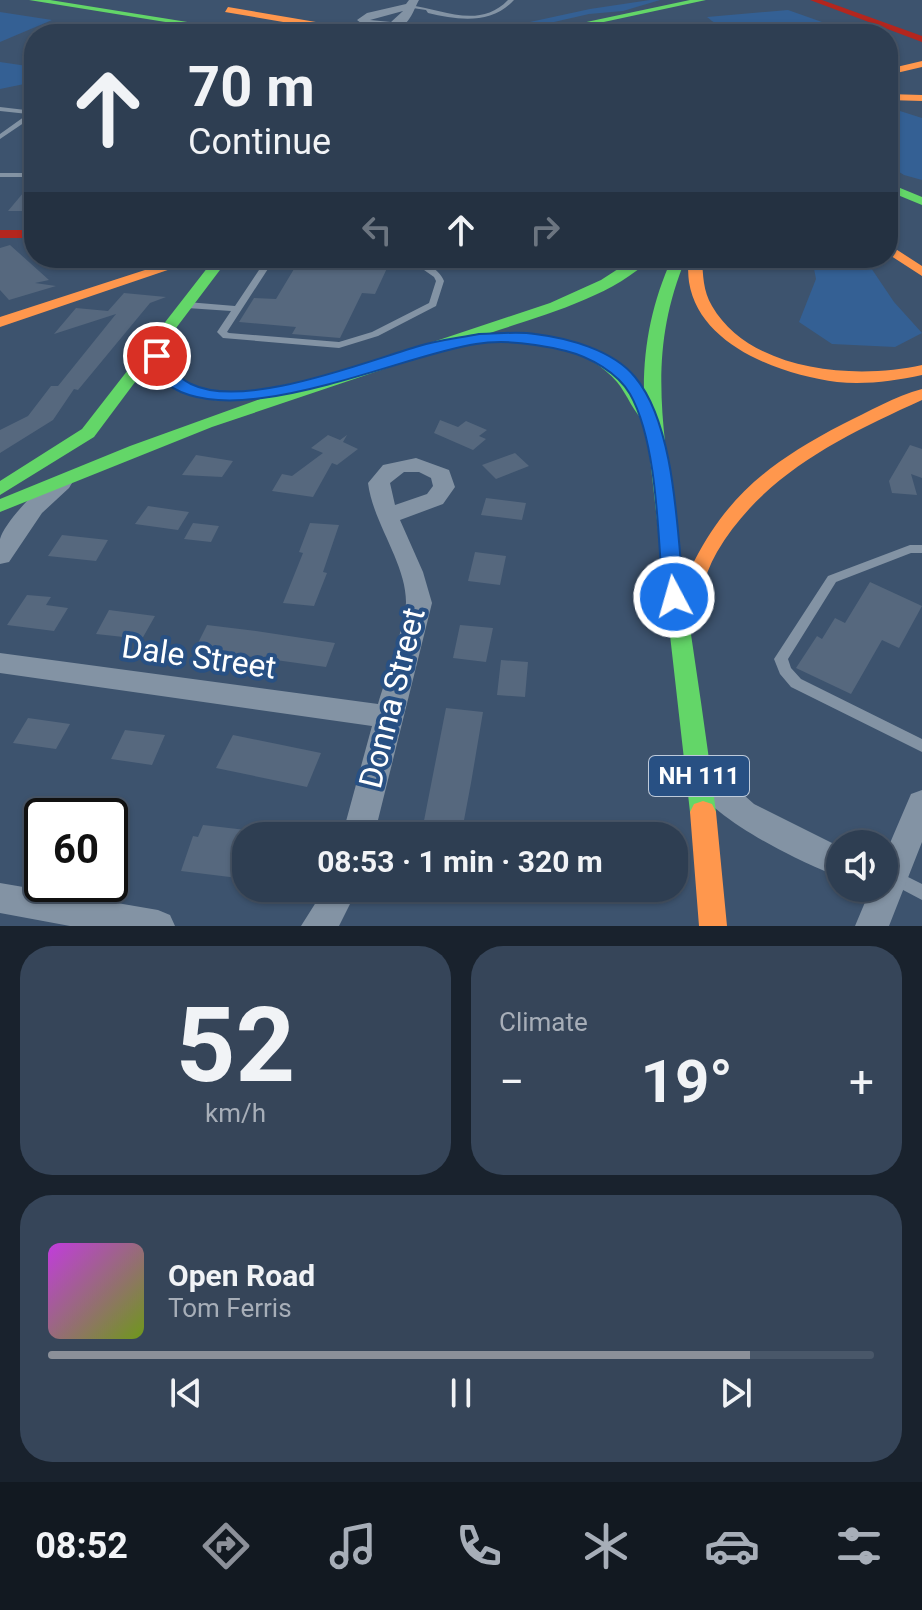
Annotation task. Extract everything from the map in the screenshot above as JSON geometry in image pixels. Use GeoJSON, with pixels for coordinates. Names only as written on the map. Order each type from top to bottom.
{"type":"FeatureCollection","features":[{"type":"Feature","properties":{"kind":"main road"},"geometry":{"type":"LineString","coordinates":[[108,0],[252,24]]}},
{"type":"Feature","properties":{"kind":"main road"},"geometry":{"type":"LineString","coordinates":[[581,24],[686,0]]}},
{"type":"Feature","properties":{"kind":"main road"},"geometry":{"type":"LineString","coordinates":[[585,24],[702,0]]}},
{"type":"Feature","properties":{"kind":"main road"},"geometry":{"type":"LineString","coordinates":[[793,0],[858,24]]}},
{"type":"Feature","properties":{"kind":"main road"},"geometry":{"type":"LineString","coordinates":[[814,0],[880,24]]}},
{"type":"Feature","properties":{"kind":"main road"},"geometry":{"type":"LineString","coordinates":[[25,3],[136,24]]}},
{"type":"Feature","properties":{"kind":"main road"},"geometry":{"type":"LineString","coordinates":[[25,3],[183,24]]}},
{"type":"Feature","properties":{"kind":"main road"},"geometry":{"type":"LineString","coordinates":[[216,8],[312,24]]}},
{"type":"Feature","properties":{"kind":"main road"},"geometry":{"type":"LineString","coordinates":[[283,19],[307,24]]}},
{"type":"Feature","properties":{"kind":"main road"},"geometry":{"type":"LineString","coordinates":[[848,20],[855,24]]}},
{"type":"Feature","properties":{"kind":"main road"},"geometry":{"type":"LineString","coordinates":[[898,30],[922,39]]}},
{"type":"Feature","properties":{"kind":"main road"},"geometry":{"type":"LineString","coordinates":[[898,40],[922,51]]}},
{"type":"Feature","properties":{"kind":"main road"},"geometry":{"type":"LineString","coordinates":[[898,57],[922,51]]}},
{"type":"Feature","properties":{"kind":"main road"},"geometry":{"type":"LineString","coordinates":[[898,70],[922,64]]}},
{"type":"Feature","properties":{"kind":"main road"},"geometry":{"type":"LineString","coordinates":[[898,97],[922,98]]}},
{"type":"Feature","properties":{"kind":"main road"},"geometry":{"type":"LineString","coordinates":[[898,184],[922,191]]}},
{"type":"Feature","properties":{"kind":"main road"},"geometry":{"type":"LineString","coordinates":[[898,191],[922,201]]}},
{"type":"Feature","properties":{"kind":"main road"},"geometry":{"type":"LineString","coordinates":[[898,209],[922,218]]}},
{"type":"Feature","properties":{"kind":"main road"},"geometry":{"type":"LineString","coordinates":[[0,234],[24,234]]}},
{"type":"Feature","properties":{"kind":"main road"},"geometry":{"type":"LineString","coordinates":[[898,251],[922,259]]}},
{"type":"Feature","properties":{"kind":"main road"},"geometry":{"type":"LineString","coordinates":[[898,254],[922,272]]}},
{"type":"Feature","properties":{"kind":"main road"},"geometry":{"type":"LineString","coordinates":[[0,322],[165,268]]}},
{"type":"Feature","properties":{"kind":"main road"},"geometry":{"type":"LineString","coordinates":[[0,489],[88,433],[215,268]]}},
{"type":"Feature","properties":{"kind":"main road"},"geometry":{"type":"LineString","coordinates":[[0,506],[176,431],[577,297],[629,268]]}},
{"type":"Feature","properties":{"kind":"main road","name":"NH 111"},"geometry":{"type":"LineString","coordinates":[[674,268],[661,297],[651,344],[650,385],[677,627],[699,768],[713,926]]}},
{"type":"Feature","properties":{"kind":"main road"},"geometry":{"type":"LineString","coordinates":[[695,268],[695,282],[708,312],[726,332],[758,353],[802,370],[844,377],[886,377],[922,370]]}},
{"type":"Feature","properties":{"kind":"main road"},"geometry":{"type":"LineString","coordinates":[[426,349],[460,341],[508,337],[552,341],[589,352],[618,369],[634,386],[657,443]]}},
{"type":"Feature","properties":{"kind":"main road"},"geometry":{"type":"LineString","coordinates":[[157,345],[159,364],[169,377],[186,388],[212,395],[263,394],[352,373]]}},
{"type":"Feature","properties":{"kind":"main road"},"geometry":{"type":"LineString","coordinates":[[677,627],[705,555],[728,517],[756,485],[806,449],[922,394]]}},
{"type":"Feature","properties":{"kind":"street"},"geometry":{"type":"LineString","coordinates":[[0,556],[11,524],[86,467]]}},
{"type":"Feature","properties":{"kind":"street","name":"Donna Street"},"geometry":{"type":"LineString","coordinates":[[362,822],[419,603],[417,586],[389,516]]}},
{"type":"Feature","properties":{"kind":"street","name":"Dale Street"},"geometry":{"type":"LineString","coordinates":[[0,663],[389,717]]}},
{"type":"Feature","properties":{"kind":"street"},"geometry":{"type":"LineString","coordinates":[[699,768],[718,792],[743,813],[826,856]]}},
{"type":"Feature","properties":{"kind":"street"},"geometry":{"type":"LineString","coordinates":[[898,859],[922,803]]}},
{"type":"Feature","properties":{"kind":"street"},"geometry":{"type":"LineString","coordinates":[[0,898],[158,926]]}},
{"type":"Feature","properties":{"kind":"street"},"geometry":{"type":"LineString","coordinates":[[318,926],[335,902]]}},
{"type":"Feature","properties":{"kind":"street"},"geometry":{"type":"LineString","coordinates":[[872,926],[881,902]]}},
{"type":"Feature","properties":{"kind":"lane"},"geometry":{"type":"LineString","coordinates":[[428,9],[434,0]]}},
{"type":"Feature","properties":{"kind":"lane"},"geometry":{"type":"LineString","coordinates":[[412,4],[448,16],[481,16],[504,10],[511,0]]}},
{"type":"Feature","properties":{"kind":"lane"},"geometry":{"type":"LineString","coordinates":[[0,109],[24,112]]}},
{"type":"Feature","properties":{"kind":"lane"},"geometry":{"type":"LineString","coordinates":[[0,137],[24,120]]}},
{"type":"Feature","properties":{"kind":"lane"},"geometry":{"type":"LineString","coordinates":[[0,175],[24,175]]}},
{"type":"Feature","properties":{"kind":"lane"},"geometry":{"type":"LineString","coordinates":[[264,268],[222,332],[226,336],[339,345],[375,334],[433,304],[440,281],[426,268]]}},
{"type":"Feature","properties":{"kind":"lane"},"geometry":{"type":"LineString","coordinates":[[187,305],[236,309]]}},
{"type":"Feature","properties":{"kind":"lane"},"geometry":{"type":"LineString","coordinates":[[922,549],[910,549],[832,579],[781,659],[785,670],[796,683],[922,746]]}},
{"type":"Feature","properties":{"kind":"lane"},"geometry":{"type":"LineString","coordinates":[[898,885],[922,892]]}},
{"type":"Feature","properties":{"kind":"shaded area"},"geometry":{"type":"Polygon","coordinates":[[[660,0],[623,11],[589,14],[545,24],[521,24],[590,9],[660,0]]]}},
{"type":"Feature","properties":{"kind":"shaded area"},"geometry":{"type":"Polygon","coordinates":[[[788,10],[828,24],[717,24],[707,17],[788,10]]]}},
{"type":"Feature","properties":{"kind":"shaded area"},"geometry":{"type":"Polygon","coordinates":[[[0,12],[52,20],[43,24],[24,24],[24,32],[0,42],[0,12]]]}},
{"type":"Feature","properties":{"kind":"shaded area"},"geometry":{"type":"Polygon","coordinates":[[[0,62],[24,66],[24,84],[0,89],[0,62]]]}},
{"type":"Feature","properties":{"kind":"shaded area"},"geometry":{"type":"Polygon","coordinates":[[[898,112],[922,118],[922,180],[898,171],[898,112]]]}},
{"type":"Feature","properties":{"kind":"shaded area"},"geometry":{"type":"Polygon","coordinates":[[[814,268],[871,268],[894,302],[922,333],[895,347],[832,344],[799,322],[816,279],[814,268]]]}},
{"type":"Feature","properties":{"kind":"building"},"geometry":{"type":"Polygon","coordinates":[[[24,192],[24,211],[8,211],[24,192]]]}},
{"type":"Feature","properties":{"kind":"building"},"geometry":{"type":"Polygon","coordinates":[[[10,245],[24,258],[24,268],[36,268],[49,280],[35,283],[56,286],[9,300],[0,290],[0,248],[10,245]]]}},
{"type":"Feature","properties":{"kind":"building"},"geometry":{"type":"Polygon","coordinates":[[[295,268],[387,268],[375,294],[362,293],[340,338],[292,334],[296,327],[239,322],[254,298],[276,299],[295,268]]]}},
{"type":"Feature","properties":{"kind":"building"},"geometry":{"type":"Polygon","coordinates":[[[124,293],[166,297],[150,303],[78,390],[74,389],[53,420],[0,453],[0,430],[28,416],[51,386],[58,386],[116,314],[54,334],[76,308],[108,311],[124,293]]]}},
{"type":"Feature","properties":{"kind":"building"},"geometry":{"type":"Polygon","coordinates":[[[440,420],[458,427],[466,421],[487,430],[479,436],[486,439],[473,450],[434,433],[440,420]]]}},
{"type":"Feature","properties":{"kind":"building"},"geometry":{"type":"Polygon","coordinates":[[[328,435],[340,440],[347,435],[343,442],[358,449],[337,465],[332,463],[313,497],[272,491],[282,474],[292,476],[323,453],[311,448],[328,435]]]}},
{"type":"Feature","properties":{"kind":"building"},"geometry":{"type":"Polygon","coordinates":[[[910,445],[922,449],[922,478],[911,474],[917,495],[892,493],[889,481],[910,445]]]}},
{"type":"Feature","properties":{"kind":"building"},"geometry":{"type":"Polygon","coordinates":[[[515,453],[529,466],[496,479],[482,465],[515,453]]]}},
{"type":"Feature","properties":{"kind":"building"},"geometry":{"type":"Polygon","coordinates":[[[196,455],[233,461],[222,477],[182,475],[196,455]]]}},
{"type":"Feature","properties":{"kind":"building"},"geometry":{"type":"Polygon","coordinates":[[[486,498],[526,503],[522,520],[481,515],[486,498]]]}},
{"type":"Feature","properties":{"kind":"building"},"geometry":{"type":"Polygon","coordinates":[[[148,506],[189,512],[178,530],[135,524],[148,506]]]}},
{"type":"Feature","properties":{"kind":"building"},"geometry":{"type":"Polygon","coordinates":[[[193,523],[219,526],[211,542],[184,539],[193,523]]]}},
{"type":"Feature","properties":{"kind":"building"},"geometry":{"type":"Polygon","coordinates":[[[310,523],[339,525],[323,572],[327,573],[314,606],[283,603],[303,553],[299,552],[310,523]]]}},
{"type":"Feature","properties":{"kind":"building"},"geometry":{"type":"Polygon","coordinates":[[[62,535],[108,540],[96,561],[48,556],[62,535]]]}},
{"type":"Feature","properties":{"kind":"building"},"geometry":{"type":"Polygon","coordinates":[[[475,552],[506,556],[500,585],[468,581],[475,552]]]}},
{"type":"Feature","properties":{"kind":"building"},"geometry":{"type":"Polygon","coordinates":[[[870,582],[922,606],[899,648],[882,640],[851,694],[796,668],[817,636],[822,639],[835,618],[845,623],[870,582]]]}},
{"type":"Feature","properties":{"kind":"building"},"geometry":{"type":"Polygon","coordinates":[[[27,595],[51,597],[46,605],[68,608],[54,631],[7,625],[27,595]]]}},
{"type":"Feature","properties":{"kind":"building"},"geometry":{"type":"Polygon","coordinates":[[[109,610],[155,616],[142,639],[96,634],[109,610]]]}},
{"type":"Feature","properties":{"kind":"building"},"geometry":{"type":"Polygon","coordinates":[[[207,625],[335,643],[326,667],[195,649],[207,625]]]}},
{"type":"Feature","properties":{"kind":"building"},"geometry":{"type":"Polygon","coordinates":[[[460,625],[493,628],[486,662],[453,658],[460,625]]]}},
{"type":"Feature","properties":{"kind":"building"},"geometry":{"type":"Polygon","coordinates":[[[501,660],[528,662],[525,697],[497,695],[501,660]]]}},
{"type":"Feature","properties":{"kind":"building"},"geometry":{"type":"Polygon","coordinates":[[[446,708],[483,712],[463,822],[424,822],[446,708]]]}},
{"type":"Feature","properties":{"kind":"building"},"geometry":{"type":"Polygon","coordinates":[[[28,718],[70,724],[56,749],[13,743],[28,718]]]}},
{"type":"Feature","properties":{"kind":"building"},"geometry":{"type":"Polygon","coordinates":[[[125,730],[165,735],[152,765],[111,759],[125,730]]]}},
{"type":"Feature","properties":{"kind":"building"},"geometry":{"type":"Polygon","coordinates":[[[233,735],[321,753],[307,787],[216,768],[233,735]]]}},
{"type":"Feature","properties":{"kind":"building"},"geometry":{"type":"Polygon","coordinates":[[[203,825],[232,828],[232,877],[181,871],[193,836],[198,837],[203,825]]]}},
{"type":"Feature","properties":{"kind":"traffic: fast"},"geometry":{"type":"LineString","coordinates":[[33,0],[192,24]]}},
{"type":"Feature","properties":{"kind":"traffic: fast"},"geometry":{"type":"LineString","coordinates":[[584,24],[702,0]]}},
{"type":"Feature","properties":{"kind":"traffic: fast"},"geometry":{"type":"LineString","coordinates":[[898,191],[922,201]]}},
{"type":"Feature","properties":{"kind":"traffic: fast"},"geometry":{"type":"LineString","coordinates":[[0,489],[88,433],[214,268]]}},
{"type":"Feature","properties":{"kind":"traffic: fast"},"geometry":{"type":"LineString","coordinates":[[0,506],[136,449],[555,306],[606,283],[629,268]]}},
{"type":"Feature","properties":{"kind":"traffic: fast"},"geometry":{"type":"LineString","coordinates":[[675,268],[658,319],[653,350],[653,413],[703,812]]}},
{"type":"Feature","properties":{"kind":"traffic: fast"},"geometry":{"type":"LineString","coordinates":[[488,338],[540,339],[584,350],[620,376],[649,419]]}},
{"type":"Feature","properties":{"kind":"traffic: fast"},"geometry":{"type":"LineString","coordinates":[[157,345],[164,366],[176,381],[192,391],[231,396],[294,388]]}},
{"type":"Feature","properties":{"kind":"traffic: slow"},"geometry":{"type":"LineString","coordinates":[[228,10],[310,24]]}},
{"type":"Feature","properties":{"kind":"traffic: slow"},"geometry":{"type":"LineString","coordinates":[[898,70],[922,64]]}},
{"type":"Feature","properties":{"kind":"traffic: slow"},"geometry":{"type":"LineString","coordinates":[[898,97],[922,98]]}},
{"type":"Feature","properties":{"kind":"traffic: slow"},"geometry":{"type":"LineString","coordinates":[[898,255],[922,272]]}},
{"type":"Feature","properties":{"kind":"traffic: slow"},"geometry":{"type":"LineString","coordinates":[[0,322],[165,268]]}},
{"type":"Feature","properties":{"kind":"traffic: slow"},"geometry":{"type":"LineString","coordinates":[[695,268],[696,284],[705,307],[720,326],[740,343],[763,356],[787,366],[836,377],[879,377],[922,370]]}},
{"type":"Feature","properties":{"kind":"traffic: slow"},"geometry":{"type":"LineString","coordinates":[[677,627],[707,552],[726,522],[748,497],[800,455],[922,394]]}},
{"type":"Feature","properties":{"kind":"traffic: slow"},"geometry":{"type":"LineString","coordinates":[[703,812],[713,926]]}},
{"type":"Feature","properties":{"kind":"traffic: jam"},"geometry":{"type":"LineString","coordinates":[[814,0],[880,24]]}},
{"type":"Feature","properties":{"kind":"traffic: jam"},"geometry":{"type":"LineString","coordinates":[[898,30],[922,39]]}},
{"type":"Feature","properties":{"kind":"traffic: jam"},"geometry":{"type":"LineString","coordinates":[[0,234],[24,234]]}},
{"type":"Feature","properties":{"kind":"route"},"geometry":{"type":"LineString","coordinates":[[157,356],[166,374],[186,388],[212,395],[240,397],[311,384],[460,341],[534,338],[589,352],[607,361],[627,378],[640,395],[649,418],[657,443],[674,597]]}}]}
